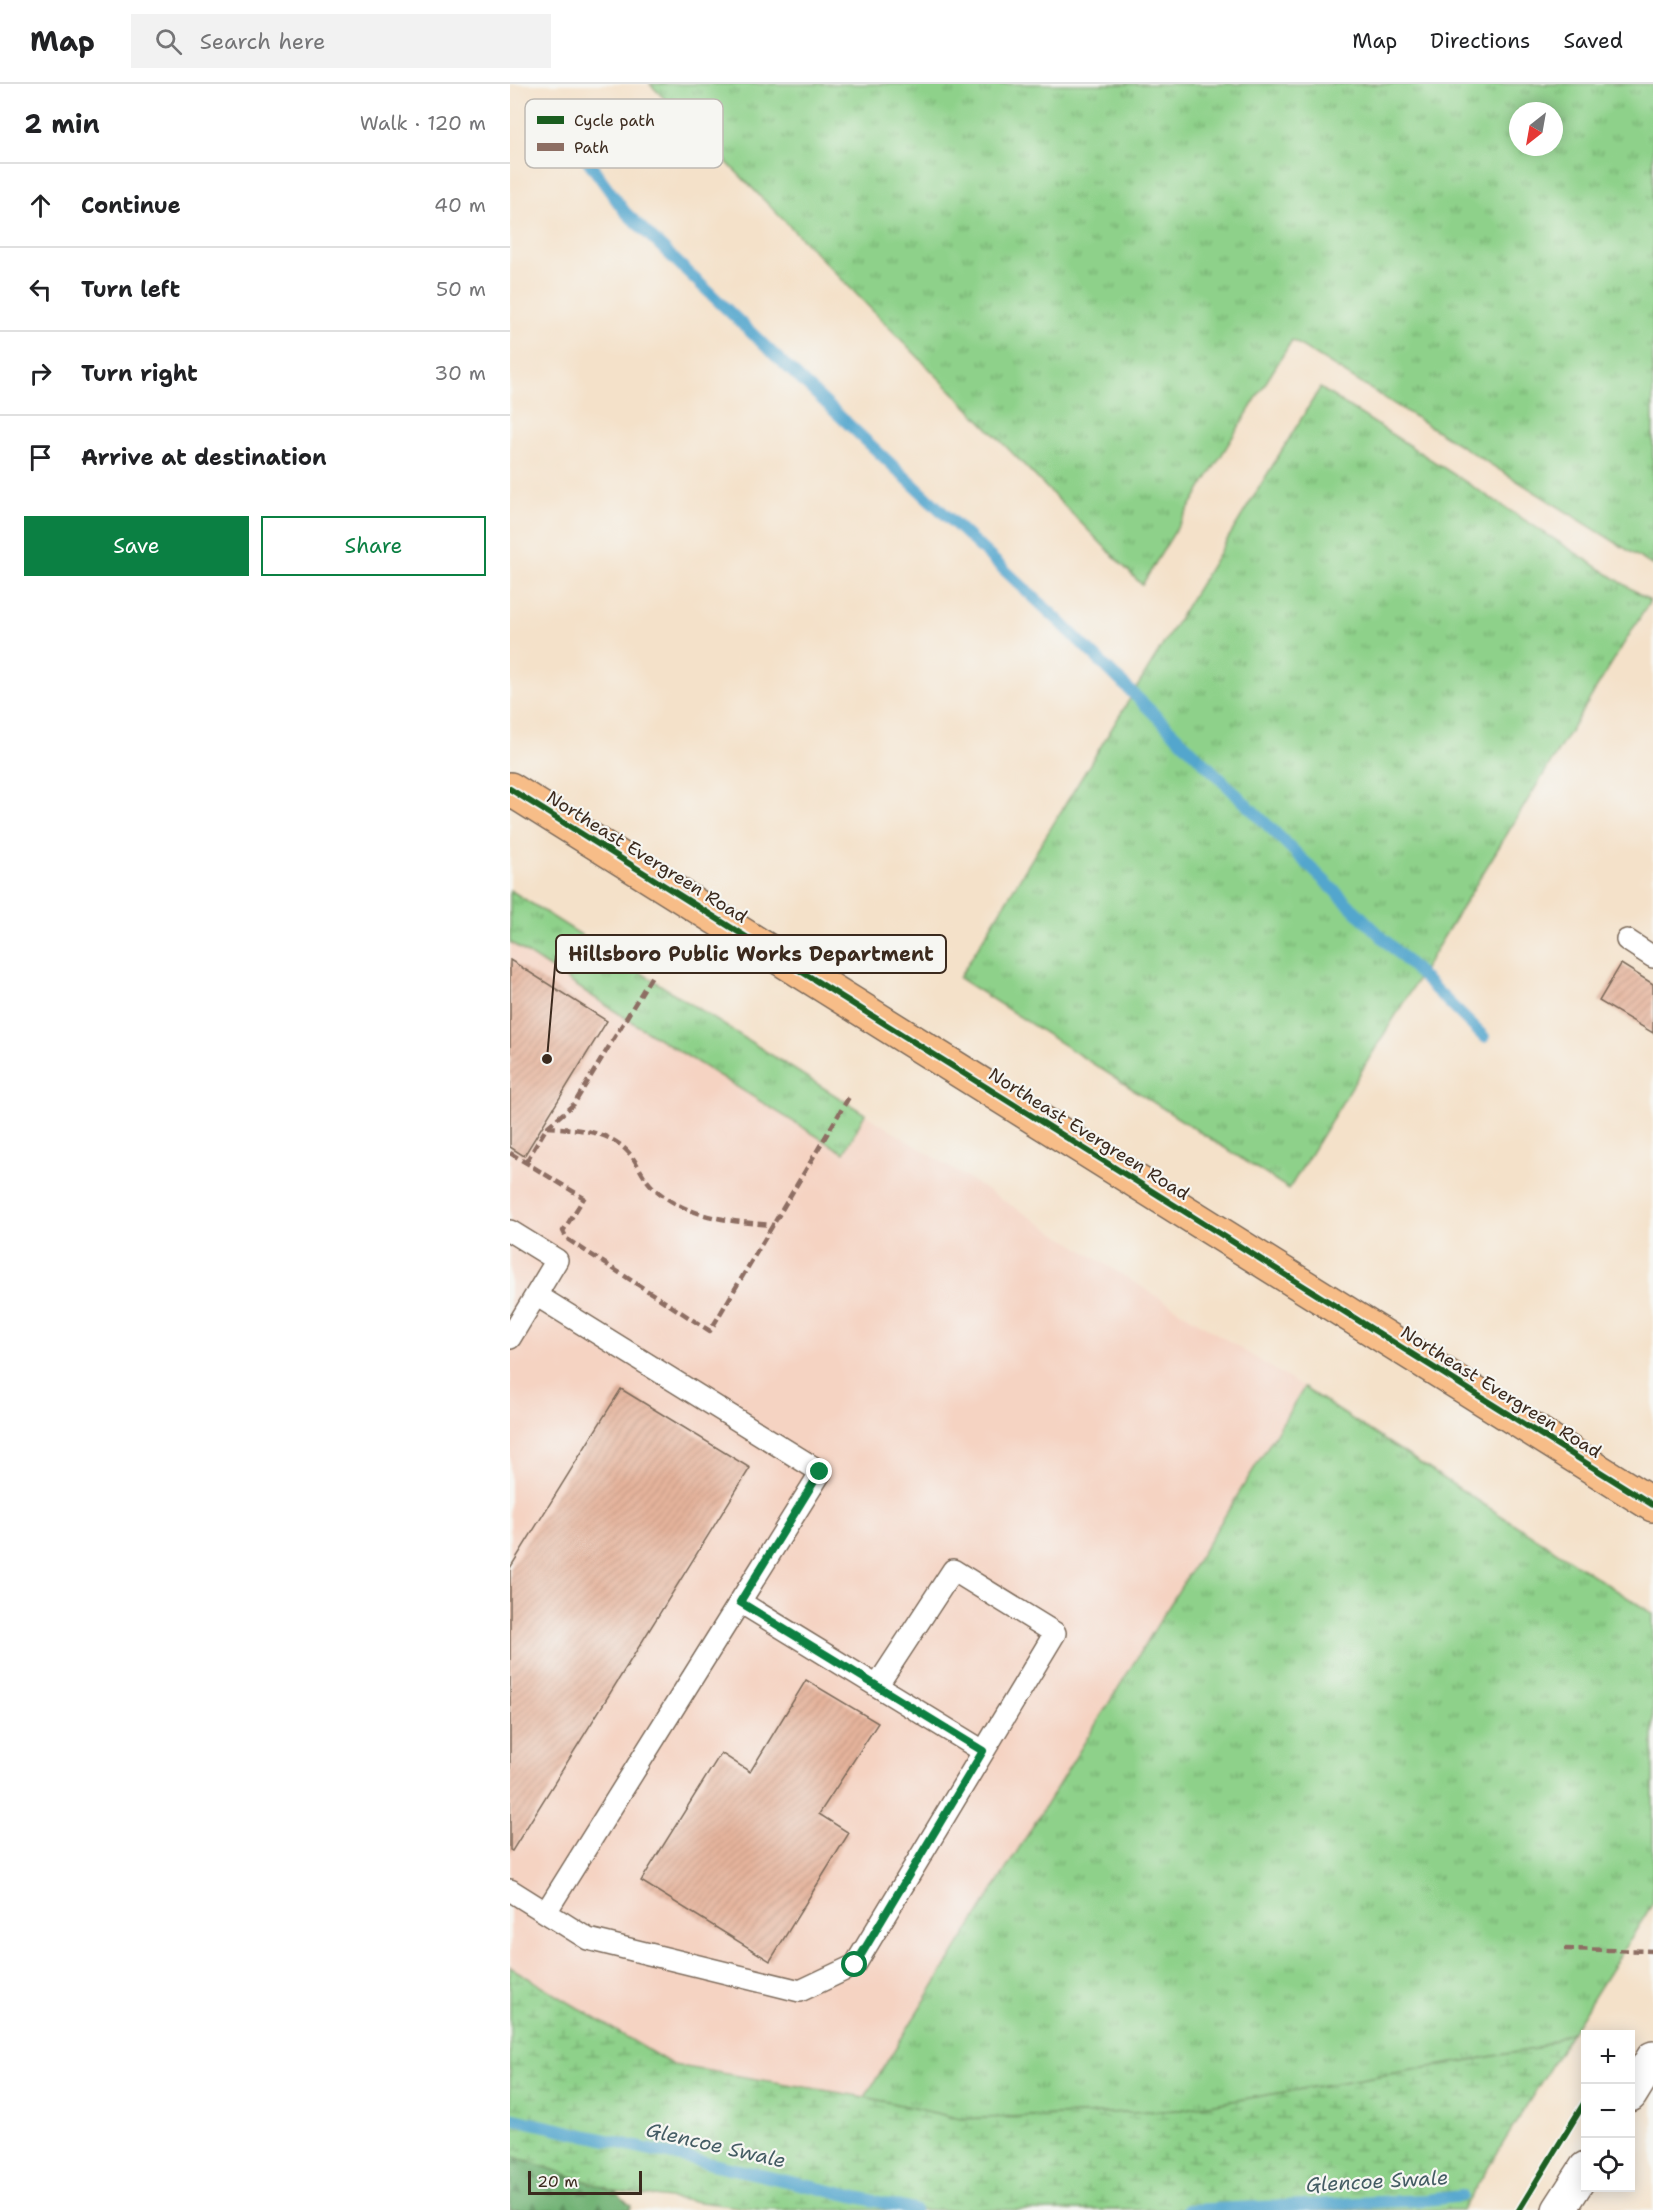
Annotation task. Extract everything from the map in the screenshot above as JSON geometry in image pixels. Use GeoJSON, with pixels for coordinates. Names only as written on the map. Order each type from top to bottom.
{"type":"FeatureCollection","features":[{"type":"Feature","properties":{"kind":"main road","name":"Northeast Evergreen Road"},"geometry":{"type":"LineString","coordinates":[[510,789],[1653,1505]]}},
{"type":"Feature","properties":{"kind":"street"},"geometry":{"type":"LineString","coordinates":[[1635,2087],[1653,2058]]}},
{"type":"Feature","properties":{"kind":"street"},"geometry":{"type":"LineString","coordinates":[[1559,2210],[1581,2176]]}},
{"type":"Feature","properties":{"kind":"lane"},"geometry":{"type":"LineString","coordinates":[[1627,940],[1653,957]]}},
{"type":"Feature","properties":{"kind":"lane"},"geometry":{"type":"LineString","coordinates":[[510,1231],[557,1260],[510,1338]]}},
{"type":"Feature","properties":{"kind":"lane"},"geometry":{"type":"LineString","coordinates":[[536,1294],[820,1472],[546,1912]]}},
{"type":"Feature","properties":{"kind":"lane"},"geometry":{"type":"LineString","coordinates":[[510,1890],[588,1939],[800,1991],[855,1965],[1055,1633],[953,1570],[877,1686]]}},
{"type":"Feature","properties":{"kind":"lane"},"geometry":{"type":"LineString","coordinates":[[740,1602],[983,1751]]}},
{"type":"Feature","properties":{"kind":"shaded area"},"geometry":{"type":"Polygon","coordinates":[[[510,893],[1304,1388],[1238,1501],[865,2097],[673,2065],[510,1967],[510,893]]]}},
{"type":"Feature","properties":{"kind":"green space"},"geometry":{"type":"Polygon","coordinates":[[[650,84],[1653,84],[1653,566],[1292,340],[1142,585],[723,158],[723,99],[665,99],[650,84]]]}},
{"type":"Feature","properties":{"kind":"green space"},"geometry":{"type":"Polygon","coordinates":[[[1320,388],[1650,601],[1289,1189],[959,978],[1320,388]]]}},
{"type":"Feature","properties":{"kind":"green space"},"geometry":{"type":"Polygon","coordinates":[[[510,890],[865,1114],[844,1153],[624,1017],[510,942],[510,890]]]}},
{"type":"Feature","properties":{"kind":"green space"},"geometry":{"type":"Polygon","coordinates":[[[1304,1388],[1653,1614],[1653,1903],[1572,2032],[1535,2049],[1180,2110],[961,2119],[865,2097],[1304,1388]]]}},
{"type":"Feature","properties":{"kind":"green space"},"geometry":{"type":"Polygon","coordinates":[[[510,1967],[673,2065],[865,2097],[961,2119],[1180,2110],[1535,2049],[1572,2032],[1462,2210],[761,2210],[615,2191],[510,2155],[510,1967]]]}},
{"type":"Feature","properties":{"kind":"green space"},"geometry":{"type":"Polygon","coordinates":[[[510,2155],[615,2191],[631,2206],[630,2210],[510,2210],[510,2155]]]}},
{"type":"Feature","properties":{"kind":"building"},"geometry":{"type":"Polygon","coordinates":[[[510,960],[607,1021],[524,1156],[510,1147],[510,960]]]}},
{"type":"Feature","properties":{"kind":"building"},"geometry":{"type":"Polygon","coordinates":[[[1621,964],[1653,984],[1653,1033],[1599,1001],[1621,964]]]}},
{"type":"Feature","properties":{"kind":"building"},"geometry":{"type":"Polygon","coordinates":[[[621,1389],[750,1468],[512,1851],[510,1850],[510,1568],[621,1389]]]}},
{"type":"Feature","properties":{"kind":"building"},"geometry":{"type":"Polygon","coordinates":[[[806,1680],[878,1723],[819,1814],[849,1833],[770,1961],[641,1881],[721,1753],[750,1772],[806,1680]]]}},
{"type":"Feature","properties":{"kind":"waterway"},"geometry":{"type":"LineString","coordinates":[[593,168],[625,212],[1058,620],[1484,1037]]}},
{"type":"Feature","properties":{"kind":"waterway","name":"Glencoe Swale"},"geometry":{"type":"LineString","coordinates":[[510,2118],[914,2210]]}},
{"type":"Feature","properties":{"kind":"waterway","name":"Glencoe Swale"},"geometry":{"type":"LineString","coordinates":[[1188,2210],[1427,2200],[1461,2196]]}},
{"type":"Feature","properties":{"kind":"marked path"},"geometry":{"type":"LineString","coordinates":[[526,1162],[547,1127],[574,1104],[653,974]]}},
{"type":"Feature","properties":{"kind":"marked path"},"geometry":{"type":"LineString","coordinates":[[510,1153],[584,1198],[563,1231],[567,1239],[710,1331],[849,1097]]}},
{"type":"Feature","properties":{"kind":"marked path"},"geometry":{"type":"LineString","coordinates":[[547,1127],[591,1132],[621,1145],[652,1186],[682,1207],[712,1217],[774,1225]]}},
{"type":"Feature","properties":{"kind":"marked path"},"geometry":{"type":"LineString","coordinates":[[1565,1949],[1653,1951]]}},
{"type":"Feature","properties":{"kind":"cycle path"},"geometry":{"type":"LineString","coordinates":[[510,789],[1653,1505]]}},
{"type":"Feature","properties":{"kind":"cycle path"},"geometry":{"type":"LineString","coordinates":[[1519,2210],[1581,2108]]}},
{"type":"Feature","properties":{"kind":"place","name":"Hillsboro Public Works Department"},"geometry":{"type":"Point","coordinates":[547,1059]}},
{"type":"Feature","properties":{"kind":"route"},"geometry":{"type":"LineString","coordinates":[[820,1472],[740,1602],[983,1751],[855,1965]]}}]}
